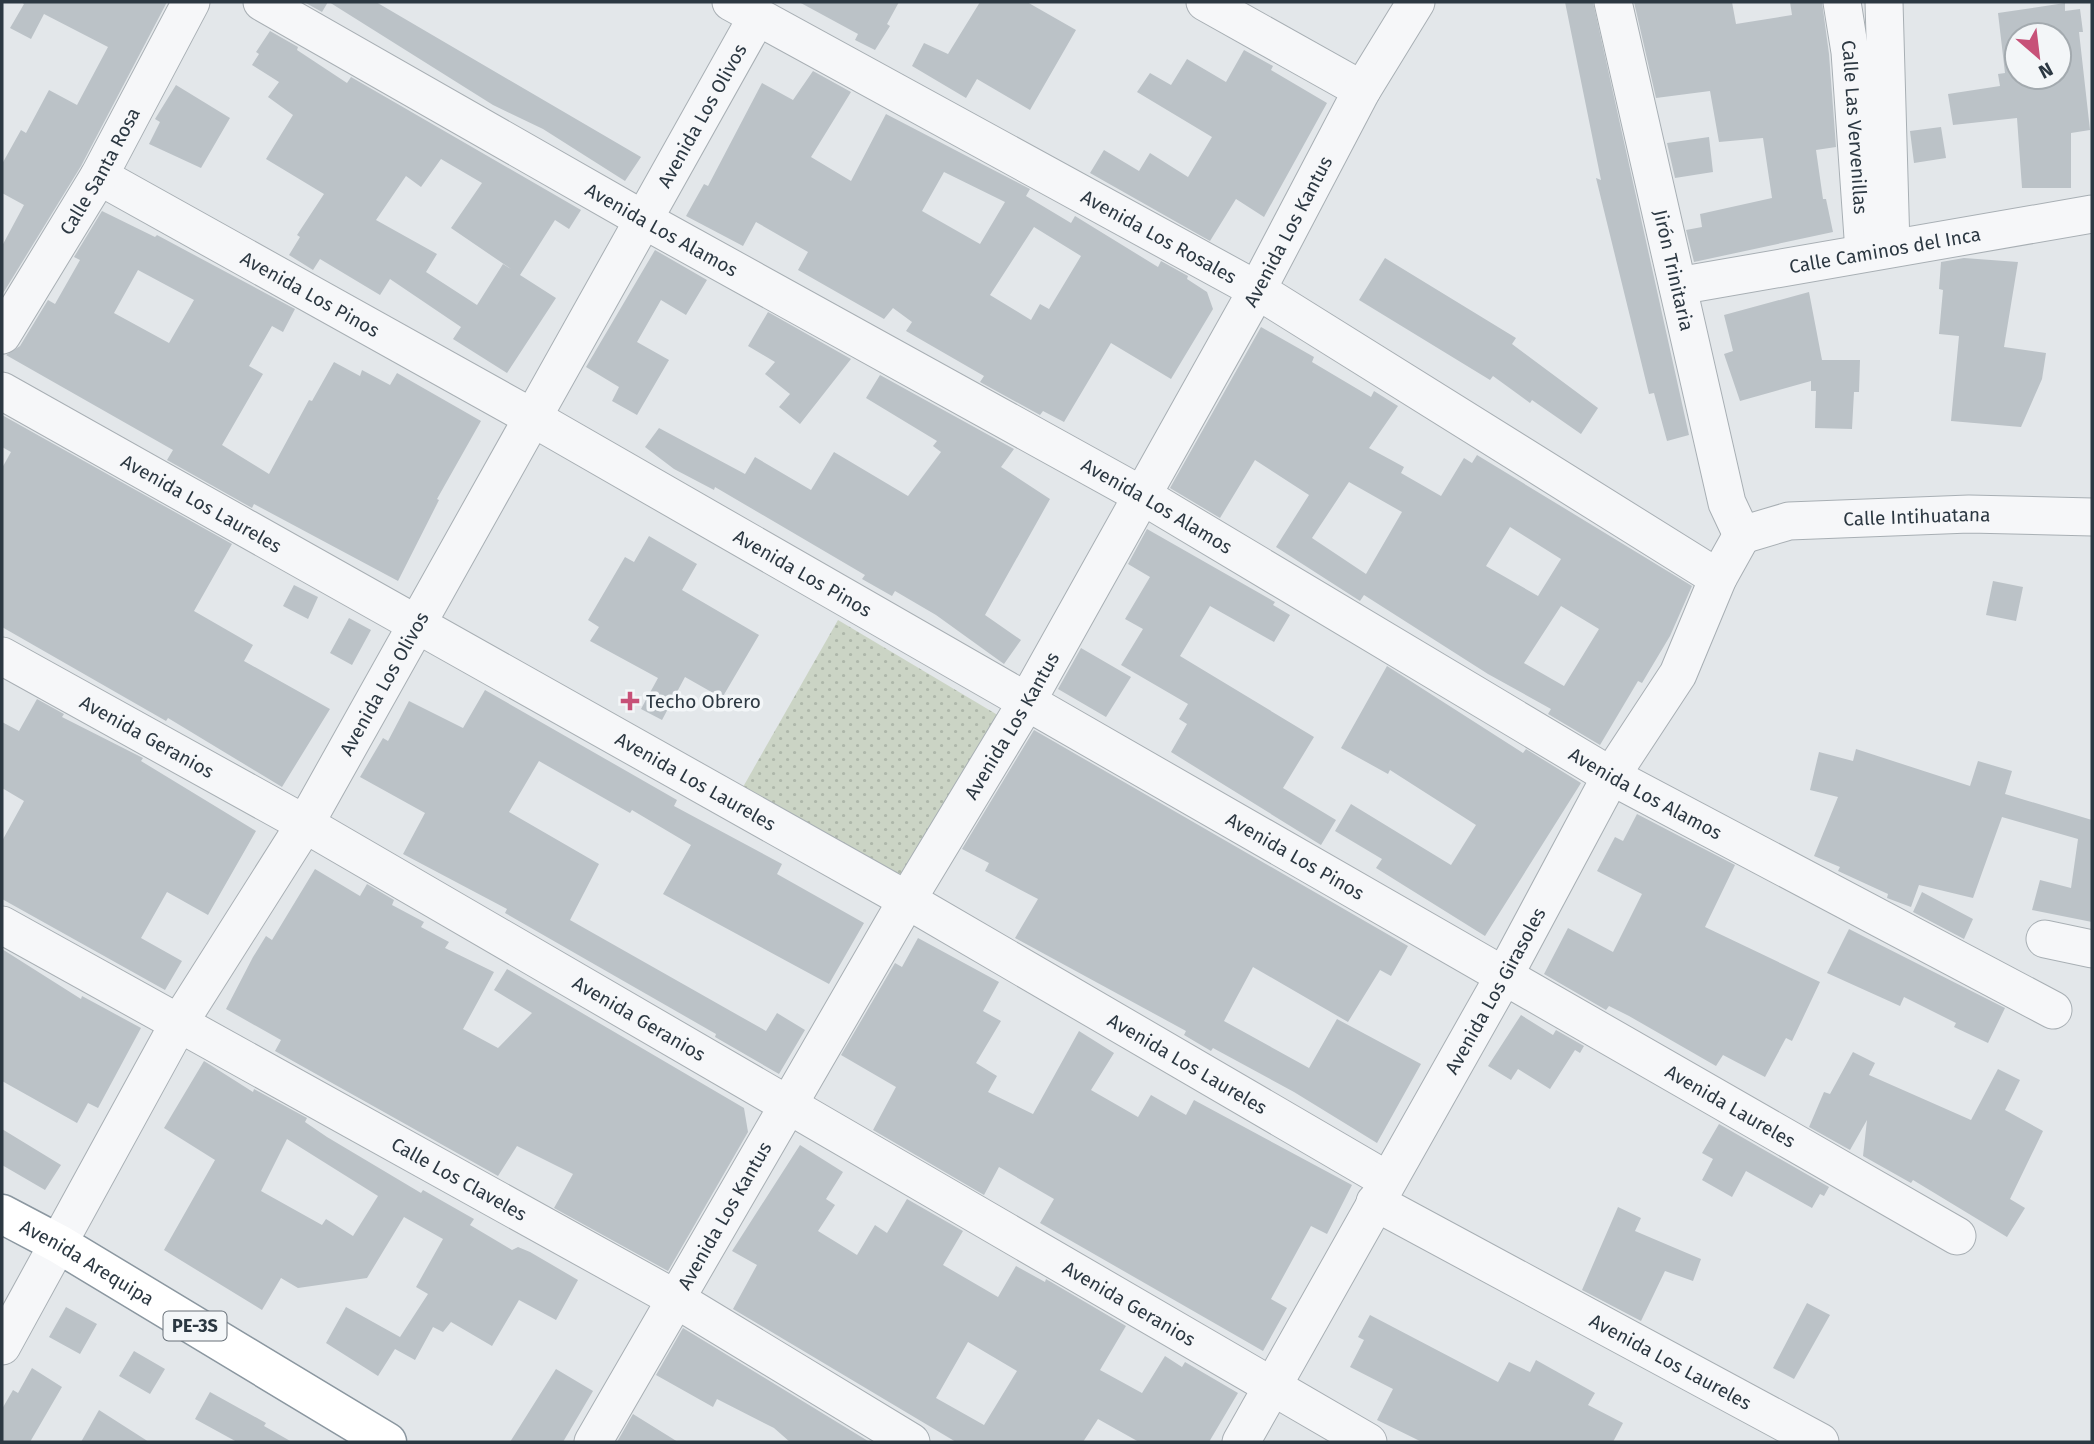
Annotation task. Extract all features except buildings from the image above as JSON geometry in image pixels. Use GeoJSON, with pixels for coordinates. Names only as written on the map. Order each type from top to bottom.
{"type":"FeatureCollection","features":[{"type":"Feature","properties":{"kind":"highway","name":"Avenida Arequipa"},"geometry":{"type":"LineString","coordinates":[[2,1214],[59,1244],[387,1442]]}},
{"type":"Feature","properties":{"kind":"street","name":"Calle Santa Rosa"},"geometry":{"type":"LineString","coordinates":[[2,335],[99,176],[191,2]]}},
{"type":"Feature","properties":{"kind":"street","name":"Avenida Los Alamos"},"geometry":{"type":"LineString","coordinates":[[262,2],[644,219],[1143,496],[1611,776],[2053,1010]]}},
{"type":"Feature","properties":{"kind":"street"},"geometry":{"type":"LineString","coordinates":[[1205,2],[1362,90]]}},
{"type":"Feature","properties":{"kind":"street","name":"Avenida Los Kantus"},"geometry":{"type":"LineString","coordinates":[[593,1442],[907,900],[1026,703],[1257,290],[1362,90],[1416,2]]}},
{"type":"Feature","properties":{"kind":"street","name":"Jirón Trinitaria"},"geometry":{"type":"LineString","coordinates":[[1613,2],[1727,503],[1742,535]]}},
{"type":"Feature","properties":{"kind":"street","name":"Calle Las Vervenillas"},"geometry":{"type":"LineString","coordinates":[[1842,2],[1877,250]]}},
{"type":"Feature","properties":{"kind":"street","name":"Calle Las Vervenillas"},"geometry":{"type":"LineString","coordinates":[[1877,250],[1884,2]]}},
{"type":"Feature","properties":{"kind":"street","name":"Avenida Los Olivos"},"geometry":{"type":"LineString","coordinates":[[2,1346],[179,1023],[305,824],[644,219],[744,9]]}},
{"type":"Feature","properties":{"kind":"street","name":"Avenida Los Rosales"},"geometry":{"type":"LineString","coordinates":[[744,9],[1257,290],[1718,578]]}},
{"type":"Feature","properties":{"kind":"street","name":"Avenida Los Pinos"},"geometry":{"type":"LineString","coordinates":[[99,176],[533,418],[1504,976]]}},
{"type":"Feature","properties":{"kind":"street","name":"Calle Caminos del Inca"},"geometry":{"type":"LineString","coordinates":[[1678,286],[2092,214]]}},
{"type":"Feature","properties":{"kind":"street","name":"Avenida Los Laureles"},"geometry":{"type":"LineString","coordinates":[[2,391],[907,900],[1381,1191],[1820,1442]]}},
{"type":"Feature","properties":{"kind":"street","name":"Calle Intihuatana"},"geometry":{"type":"LineString","coordinates":[[1742,535],[1789,522],[1969,514],[2092,517]]}},
{"type":"Feature","properties":{"kind":"street","name":"Avenida Los Girasoles"},"geometry":{"type":"LineString","coordinates":[[1241,1442],[1504,976],[1611,776],[1678,674],[1718,578],[1742,535]]}},
{"type":"Feature","properties":{"kind":"street","name":"Avenida Geranios"},"geometry":{"type":"LineString","coordinates":[[2,656],[305,824],[786,1107],[1273,1386],[1354,1438]]}},
{"type":"Feature","properties":{"kind":"street","name":"Calle Los Claveles"},"geometry":{"type":"LineString","coordinates":[[2,925],[674,1298],[911,1442]]}},
{"type":"Feature","properties":{"kind":"street"},"geometry":{"type":"LineString","coordinates":[[2045,939],[2092,949]]}},
{"type":"Feature","properties":{"kind":"street","name":"Avenida Laureles"},"geometry":{"type":"LineString","coordinates":[[1504,976],[1957,1236]]}},
{"type":"Feature","properties":{"kind":"green space"},"geometry":{"type":"Polygon","coordinates":[[[838,620],[1001,717],[906,880],[743,787],[838,620]]]}},
{"type":"Feature","properties":{"kind":"place","name":"Techo Obrero"},"geometry":{"type":"Point","coordinates":[630,701]}}]}
